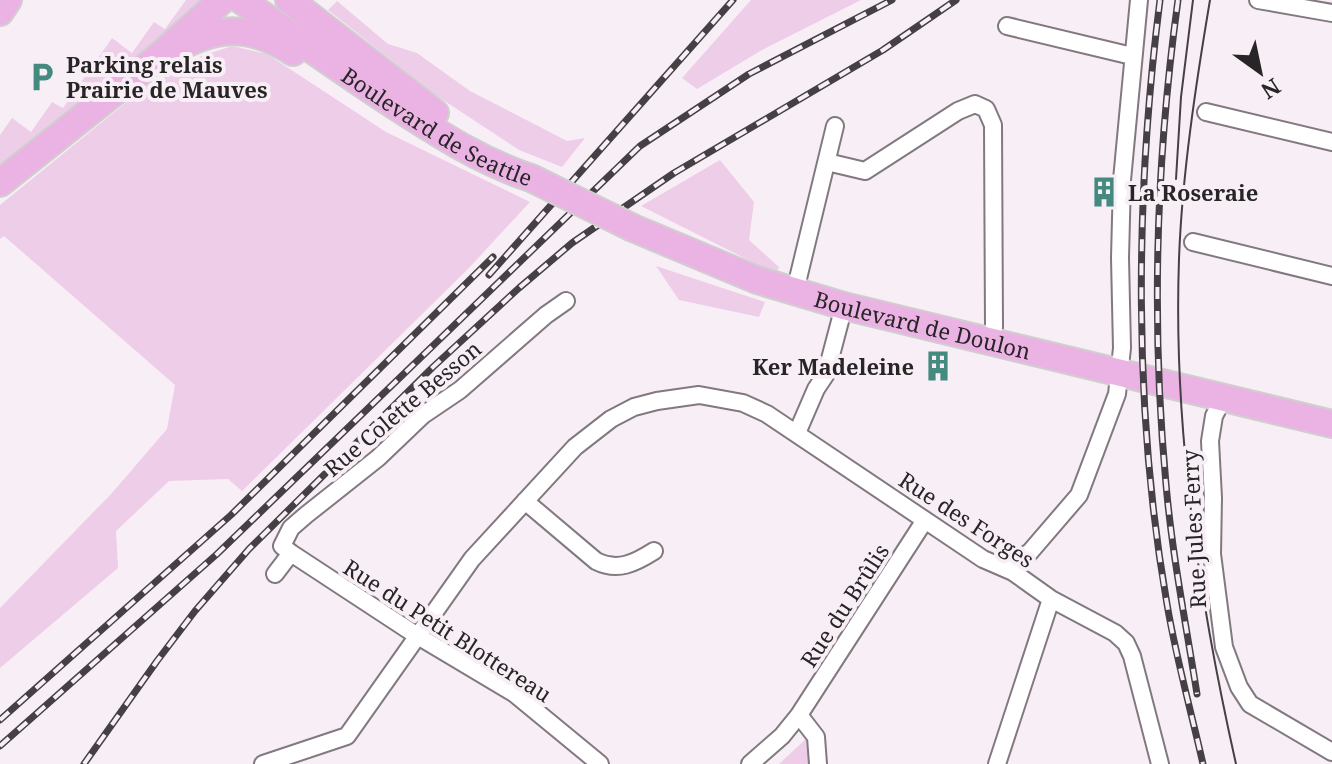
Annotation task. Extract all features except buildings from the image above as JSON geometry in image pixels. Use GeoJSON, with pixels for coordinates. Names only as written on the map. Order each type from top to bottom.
{"type":"FeatureCollection","features":[{"type":"Feature","properties":{"kind":"main road"},"geometry":{"type":"LineString","coordinates":[[0,12],[8,0]]}},
{"type":"Feature","properties":{"kind":"main road"},"geometry":{"type":"LineString","coordinates":[[0,183],[156,59],[222,0]]}},
{"type":"Feature","properties":{"kind":"main road","name":"Boulevard de Seattle"},"geometry":{"type":"LineString","coordinates":[[241,0],[330,65],[426,126],[495,166],[531,178]]}},
{"type":"Feature","properties":{"kind":"main road","name":"Boulevard de Seattle"},"geometry":{"type":"LineString","coordinates":[[274,23],[291,22],[298,7],[460,131],[531,178]]}},
{"type":"Feature","properties":{"kind":"main road"},"geometry":{"type":"LineString","coordinates":[[156,59],[200,35],[232,30],[248,32],[286,48],[387,114],[426,126]]}},
{"type":"Feature","properties":{"kind":"main road","name":"Boulevard de Doulon"},"geometry":{"type":"LineString","coordinates":[[531,178],[633,228],[732,270],[795,291],[844,306],[1332,424]]}},
{"type":"Feature","properties":{"kind":"street"},"geometry":{"type":"LineString","coordinates":[[1005,568],[1030,552],[1079,495],[1114,403],[1119,372],[1122,180],[1139,0]]}},
{"type":"Feature","properties":{"kind":"street"},"geometry":{"type":"LineString","coordinates":[[1258,0],[1332,13]]}},
{"type":"Feature","properties":{"kind":"street"},"geometry":{"type":"LineString","coordinates":[[1007,26],[1132,56]]}},
{"type":"Feature","properties":{"kind":"street"},"geometry":{"type":"LineString","coordinates":[[827,162],[865,171],[958,111],[975,104],[986,109],[993,125],[994,327],[991,341]]}},
{"type":"Feature","properties":{"kind":"street"},"geometry":{"type":"LineString","coordinates":[[1206,112],[1332,142]]}},
{"type":"Feature","properties":{"kind":"street"},"geometry":{"type":"LineString","coordinates":[[795,291],[835,126]]}},
{"type":"Feature","properties":{"kind":"street"},"geometry":{"type":"LineString","coordinates":[[1193,242],[1332,276]]}},
{"type":"Feature","properties":{"kind":"street","name":"Rue Colette Besson"},"geometry":{"type":"LineString","coordinates":[[291,553],[282,546],[291,528],[378,458],[423,415],[460,390],[566,301]]}},
{"type":"Feature","properties":{"kind":"street"},"geometry":{"type":"LineString","coordinates":[[797,433],[826,374],[844,306]]}},
{"type":"Feature","properties":{"kind":"street","name":"Rue des Forges"},"geometry":{"type":"LineString","coordinates":[[263,764],[347,736],[472,559],[592,432],[634,407],[699,395],[732,400],[755,408],[983,559],[1005,568],[1051,599],[1115,633],[1126,643],[1132,656],[1160,764]]}},
{"type":"Feature","properties":{"kind":"street","name":"Rue Jules Ferry"},"geometry":{"type":"LineString","coordinates":[[1224,397],[1214,416],[1210,441],[1212,554],[1224,647],[1239,687],[1250,704],[1331,748]]}},
{"type":"Feature","properties":{"kind":"street"},"geometry":{"type":"LineString","coordinates":[[525,501],[606,566],[628,565],[654,551]]}},
{"type":"Feature","properties":{"kind":"street","name":"Rue du Brûlis"},"geometry":{"type":"LineString","coordinates":[[750,764],[782,736],[799,715],[925,520]]}},
{"type":"Feature","properties":{"kind":"street"},"geometry":{"type":"LineString","coordinates":[[275,574],[291,553]]}},
{"type":"Feature","properties":{"kind":"street","name":"Rue du Petit Blottereau"},"geometry":{"type":"LineString","coordinates":[[291,553],[416,635],[515,694],[600,764]]}},
{"type":"Feature","properties":{"kind":"street"},"geometry":{"type":"LineString","coordinates":[[997,764],[1051,599]]}},
{"type":"Feature","properties":{"kind":"street"},"geometry":{"type":"LineString","coordinates":[[799,715],[816,737],[818,764]]}},
{"type":"Feature","properties":{"kind":"shaded area"},"geometry":{"type":"Polygon","coordinates":[[[186,0],[211,0],[0,172],[0,135],[12,118],[31,132],[52,102],[63,108],[112,38],[132,53],[154,22],[165,29],[186,0]]]}},
{"type":"Feature","properties":{"kind":"shaded area"},"geometry":{"type":"Polygon","coordinates":[[[751,0],[861,0],[762,50],[697,89],[682,78],[751,0]]]}},
{"type":"Feature","properties":{"kind":"shaded area"},"geometry":{"type":"Polygon","coordinates":[[[337,1],[388,44],[417,53],[470,91],[567,141],[585,138],[562,167],[519,150],[434,94],[328,10],[337,1]]]}},
{"type":"Feature","properties":{"kind":"shaded area"},"geometry":{"type":"Polygon","coordinates":[[[232,46],[267,54],[386,132],[530,202],[468,269],[242,491],[228,479],[169,481],[116,531],[118,568],[0,668],[0,608],[112,493],[167,429],[175,385],[4,236],[0,239],[0,205],[171,66],[232,46]]]}},
{"type":"Feature","properties":{"kind":"shaded area"},"geometry":{"type":"Polygon","coordinates":[[[720,160],[754,202],[749,240],[779,267],[776,274],[641,206],[720,160]]]}},
{"type":"Feature","properties":{"kind":"shaded area"},"geometry":{"type":"Polygon","coordinates":[[[656,266],[765,302],[759,317],[679,300],[656,266]]]}},
{"type":"Feature","properties":{"kind":"shaded area"},"geometry":{"type":"Polygon","coordinates":[[[809,736],[811,764],[779,764],[809,736]]]}},
{"type":"Feature","properties":{"kind":"tram line"},"geometry":{"type":"LineString","coordinates":[[1176,179],[1181,97],[1193,0]]}},
{"type":"Feature","properties":{"kind":"tram line"},"geometry":{"type":"LineString","coordinates":[[1210,0],[1183,195],[1179,259],[1180,386],[1200,577],[1236,764]]}},
{"type":"Feature","properties":{"kind":"railway"},"geometry":{"type":"LineString","coordinates":[[489,275],[733,0]]}},
{"type":"Feature","properties":{"kind":"railway"},"geometry":{"type":"LineString","coordinates":[[0,746],[217,554],[640,146],[749,74],[892,0]]}},
{"type":"Feature","properties":{"kind":"railway"},"geometry":{"type":"LineString","coordinates":[[84,764],[195,611],[249,549],[433,367],[519,288],[572,243],[674,173],[883,50],[956,0]]}},
{"type":"Feature","properties":{"kind":"railway"},"geometry":{"type":"LineString","coordinates":[[1160,0],[1142,226],[1143,379],[1148,455],[1167,604],[1203,764]]}},
{"type":"Feature","properties":{"kind":"railway"},"geometry":{"type":"LineString","coordinates":[[1178,0],[1161,181],[1158,363],[1169,510],[1197,694]]}},
{"type":"Feature","properties":{"kind":"railway"},"geometry":{"type":"LineString","coordinates":[[0,720],[231,515],[493,257]]}},
{"type":"Feature","properties":{"kind":"place","name":"Parking relais Prairie de Mauves"},"geometry":{"type":"Point","coordinates":[42,77]}},
{"type":"Feature","properties":{"kind":"place","name":"La Roseraie"},"geometry":{"type":"Point","coordinates":[1104,192]}},
{"type":"Feature","properties":{"kind":"place","name":"Ker Madeleine"},"geometry":{"type":"Point","coordinates":[938,366]}}]}
